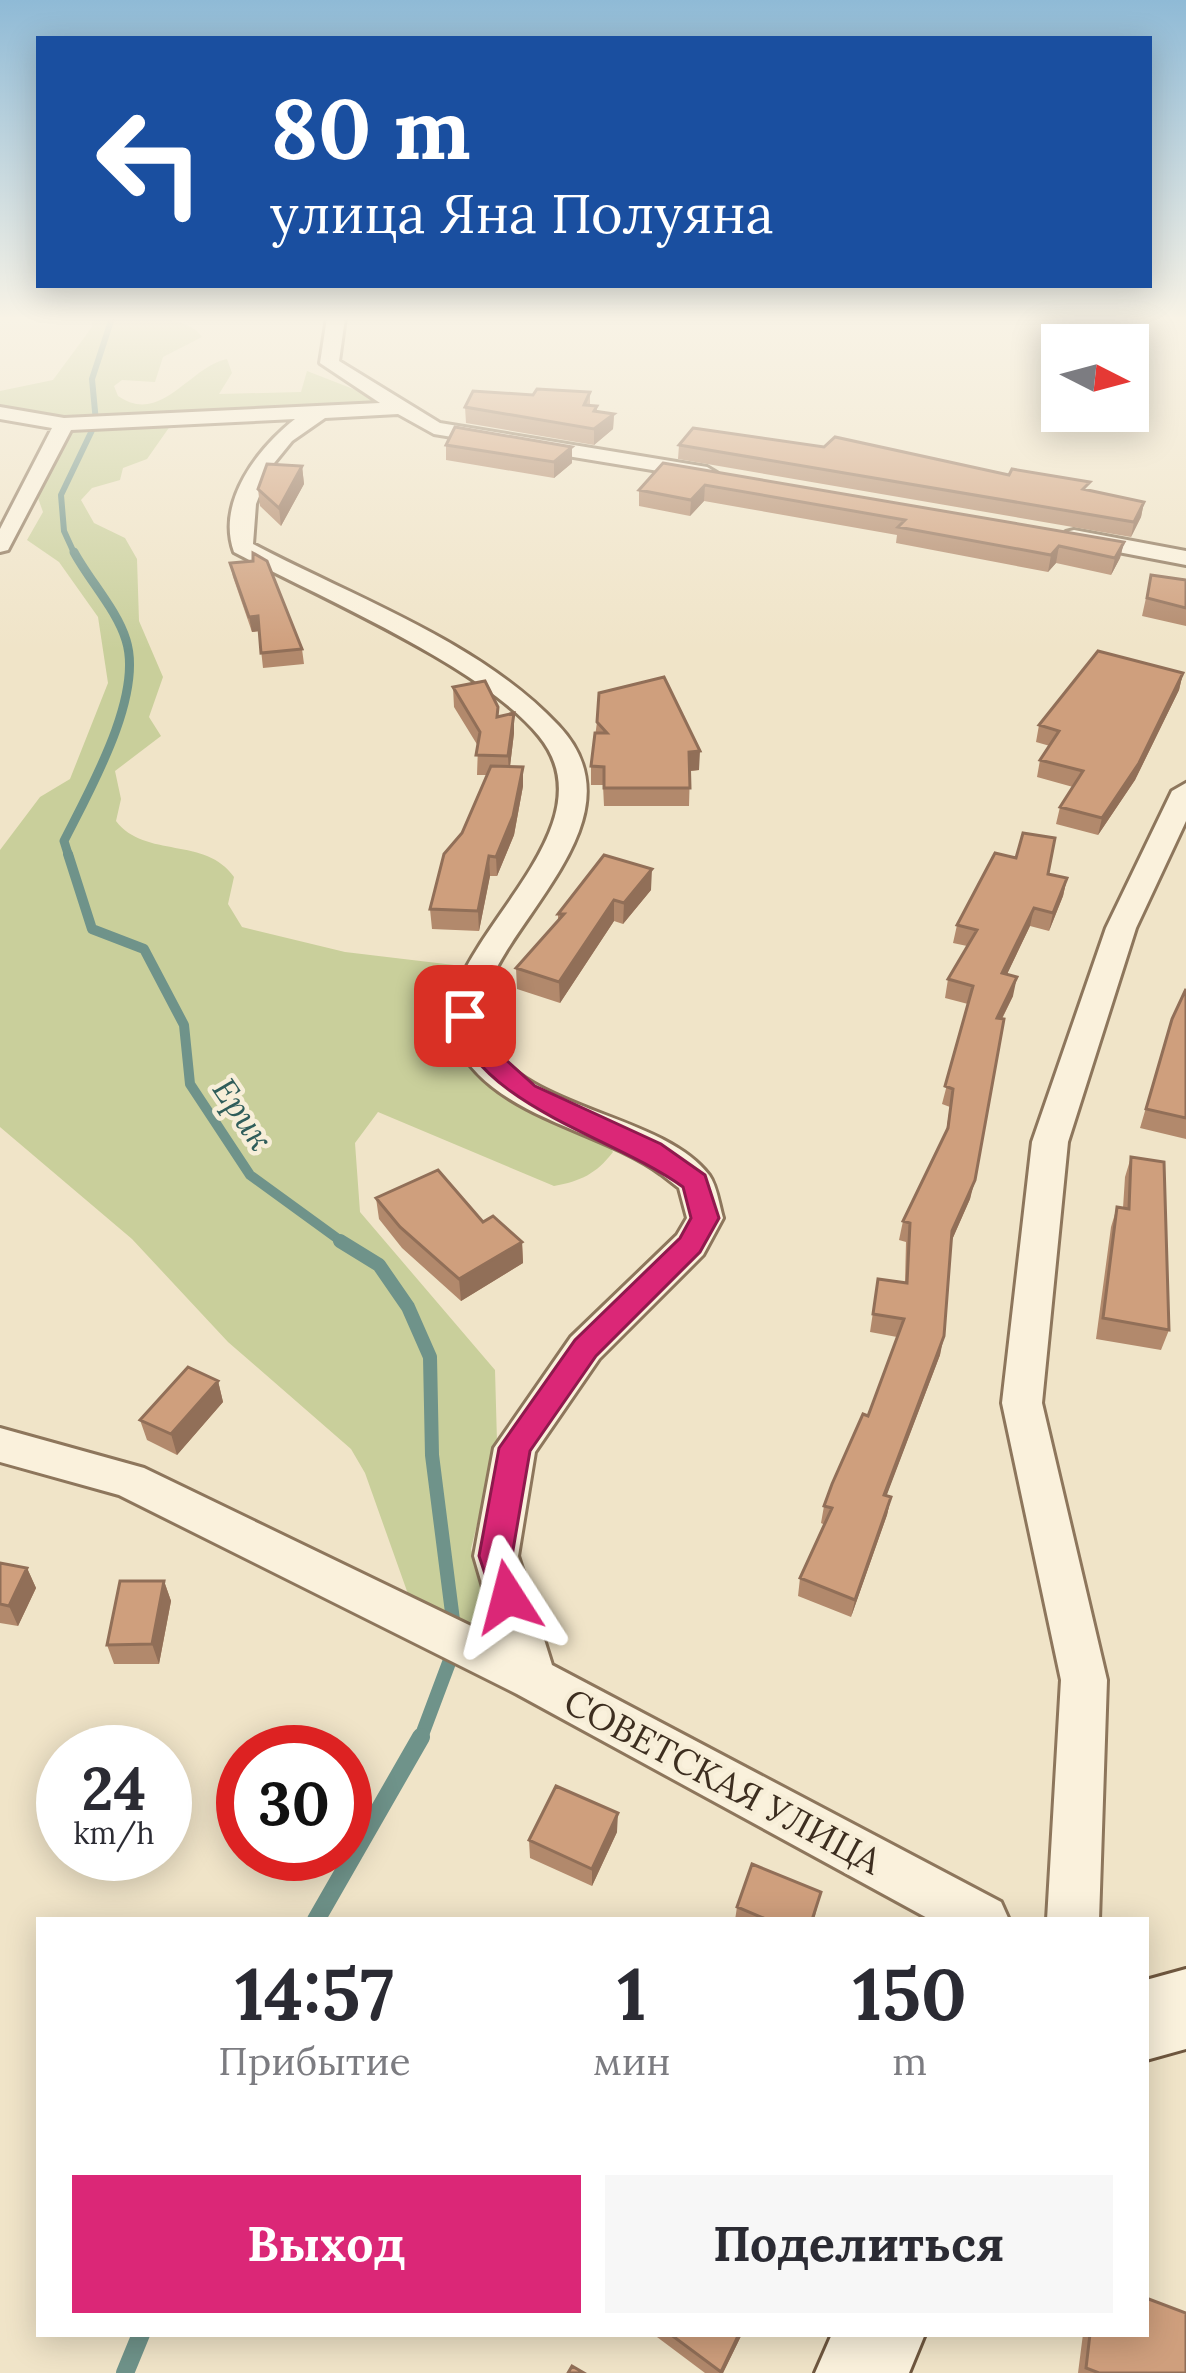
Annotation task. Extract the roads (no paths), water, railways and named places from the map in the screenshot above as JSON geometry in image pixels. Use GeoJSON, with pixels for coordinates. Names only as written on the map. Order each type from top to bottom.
{"type":"FeatureCollection","features":[{"type":"Feature","properties":{"kind":"street"},"geometry":{"type":"LineString","coordinates":[[0,545],[18,521],[32,478],[61,429]]}},
{"type":"Feature","properties":{"kind":"street"},"geometry":{"type":"LineString","coordinates":[[297,429],[268,450],[240,512],[242,547],[496,686],[528,707],[558,738],[566,759],[569,809],[550,867],[473,980],[465,1016],[473,1043],[526,1092],[651,1150],[695,1182],[705,1218],[690,1245],[585,1348],[514,1448],[496,1556],[533,1679]]}},
{"type":"Feature","properties":{"kind":"street"},"geometry":{"type":"LineString","coordinates":[[438,429],[734,478]]}},
{"type":"Feature","properties":{"kind":"street"},"geometry":{"type":"LineString","coordinates":[[1052,533],[1186,558]]}},
{"type":"Feature","properties":{"kind":"street"},"geometry":{"type":"LineString","coordinates":[[1073,1917],[1084,1680],[1022,1403],[1050,1142],[1121,928],[1186,791]]}},
{"type":"Feature","properties":{"kind":"street","name":"СОВЕТСКАЯ УЛИЦА"},"geometry":{"type":"LineString","coordinates":[[0,1445],[129,1480],[533,1679],[977,1917]]}},
{"type":"Feature","properties":{"kind":"street"},"geometry":{"type":"LineString","coordinates":[[1149,2019],[1186,2009]]}},
{"type":"Feature","properties":{"kind":"street"},"geometry":{"type":"LineString","coordinates":[[861,2373],[879,2337]]}},
{"type":"Feature","properties":{"kind":"waterway","name":"Ерик"},"geometry":{"type":"LineString","coordinates":[[75,555],[64,531],[61,495],[93,429]]}},
{"type":"Feature","properties":{"kind":"waterway","name":"Ерик"},"geometry":{"type":"LineString","coordinates":[[69,857],[64,841],[111,743],[130,663],[116,618],[74,552]]}},
{"type":"Feature","properties":{"kind":"waterway","name":"Ерик"},"geometry":{"type":"LineString","coordinates":[[68,854],[92,929],[144,949],[184,1025],[190,1084],[250,1175],[345,1244]]}},
{"type":"Feature","properties":{"kind":"waterway","name":"Ерик"},"geometry":{"type":"LineString","coordinates":[[340,1241],[379,1265],[408,1307],[430,1357],[432,1455],[456,1644],[420,1740]]}},
{"type":"Feature","properties":{"kind":"waterway","name":"Ерик"},"geometry":{"type":"LineString","coordinates":[[318,1917],[421,1737]]}},
{"type":"Feature","properties":{"kind":"waterway","name":"Ерик"},"geometry":{"type":"LineString","coordinates":[[125,2373],[140,2337]]}}]}
